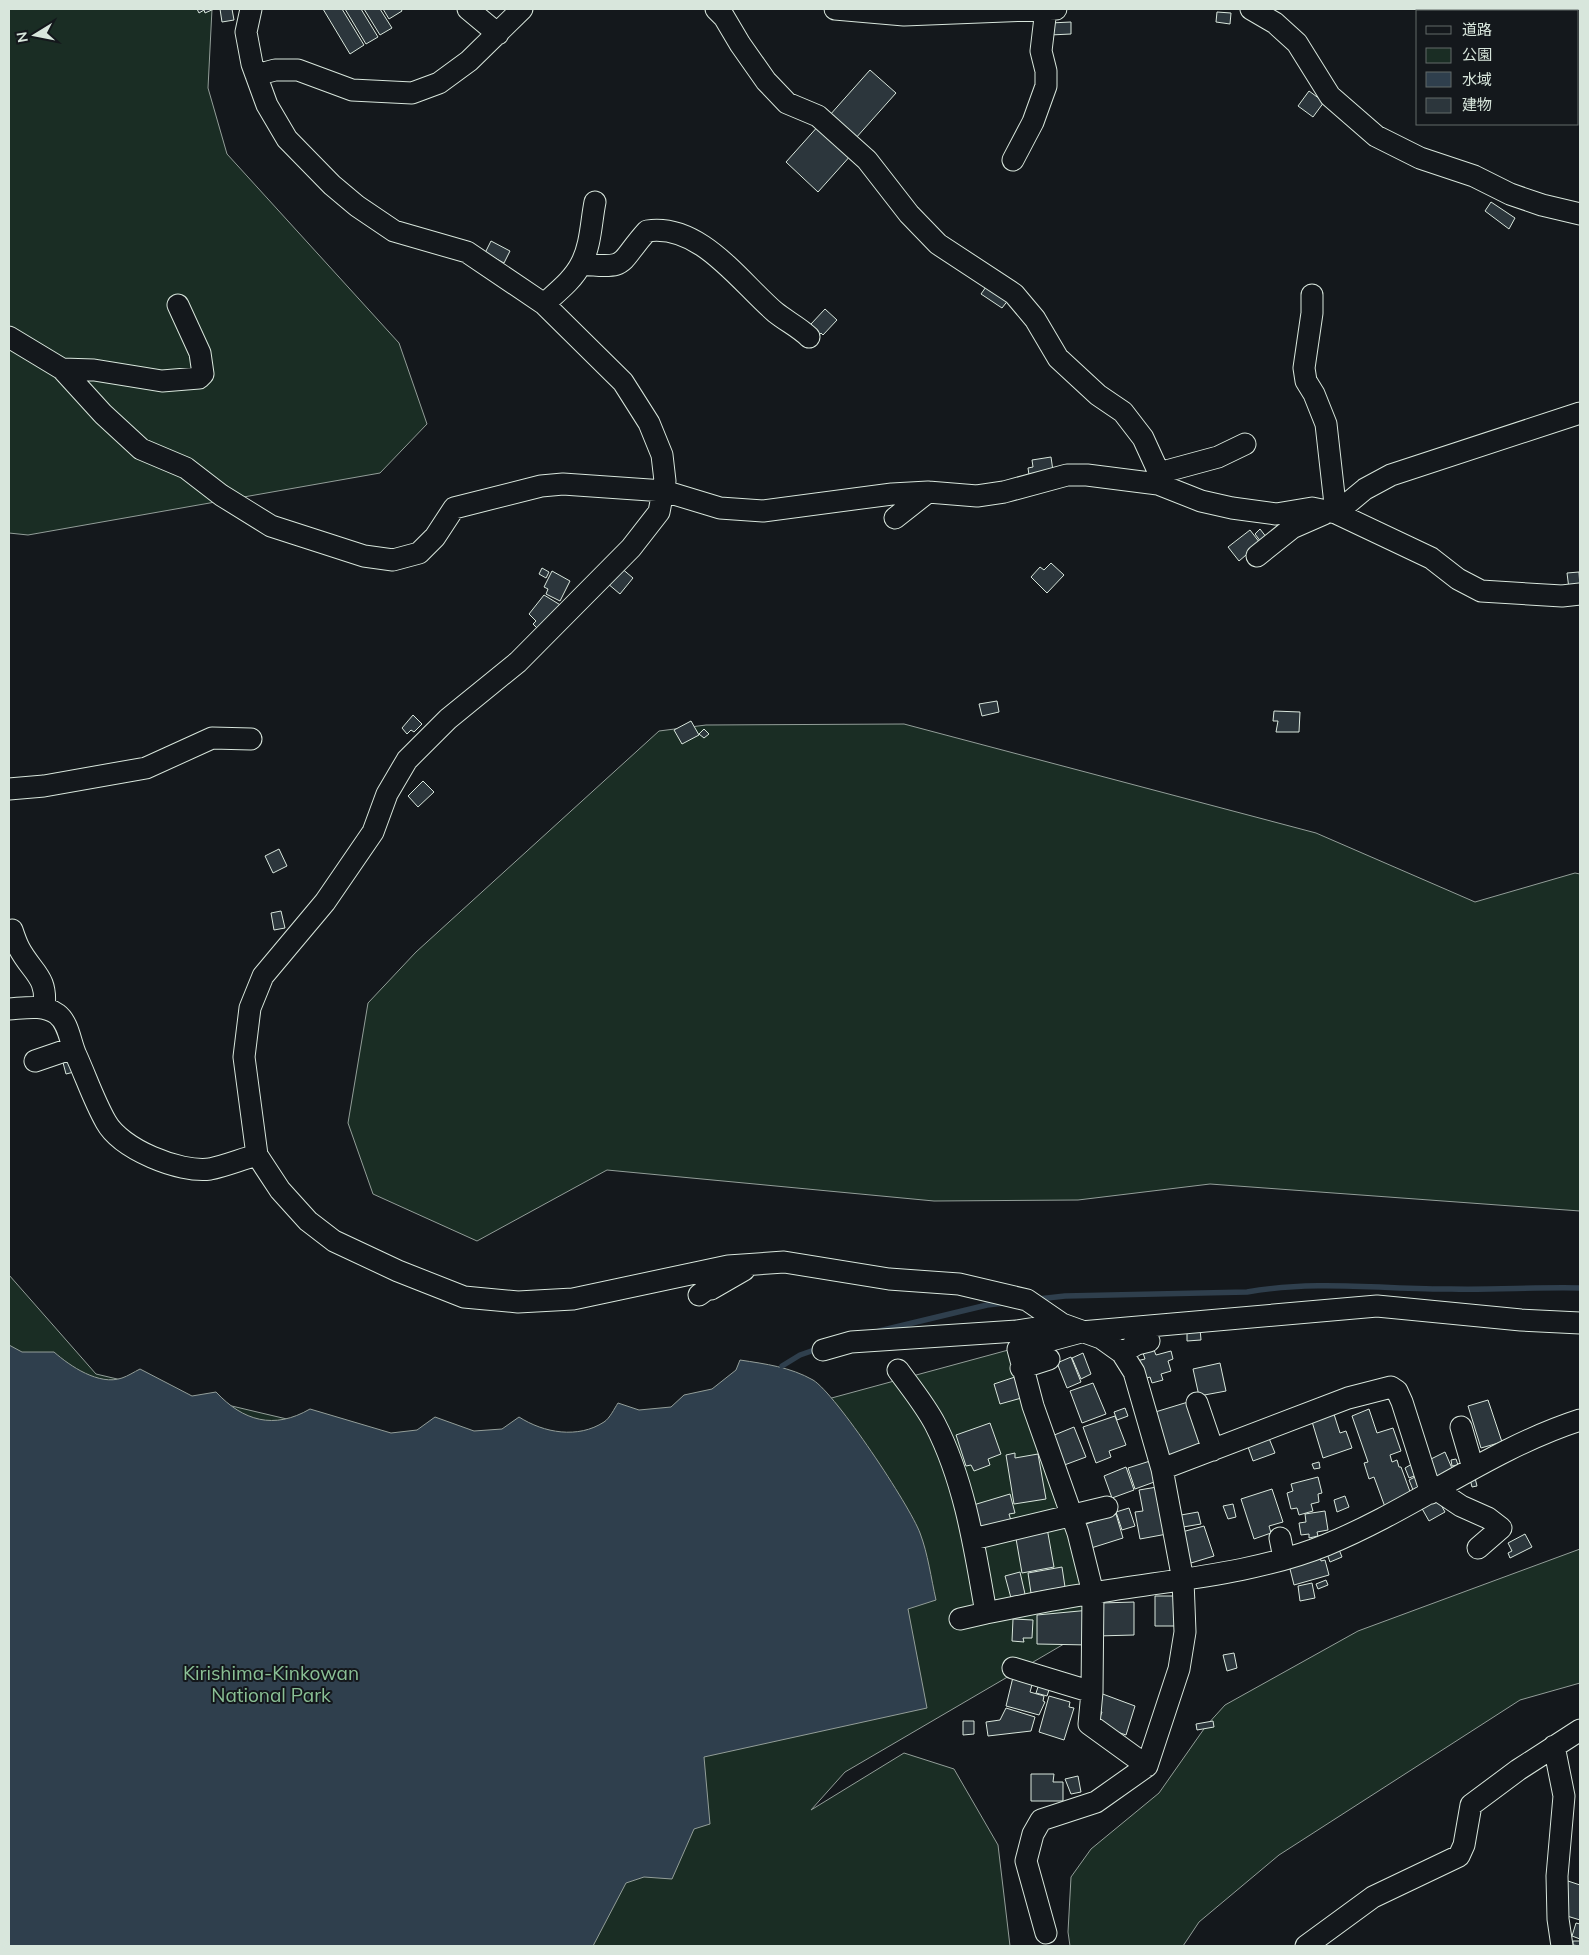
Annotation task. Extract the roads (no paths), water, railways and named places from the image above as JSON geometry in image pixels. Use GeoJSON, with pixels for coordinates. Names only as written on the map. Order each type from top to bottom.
{"type":"FeatureCollection","features":[{"type":"Feature","properties":{"kind":"street"},"geometry":{"type":"LineString","coordinates":[[251,9],[246,32],[252,64],[267,105],[287,139],[332,186],[357,206],[394,231],[467,252],[544,304],[623,382],[649,424],[662,455],[665,481],[659,512],[631,548],[518,662],[448,719],[407,760],[387,794],[373,832],[325,902],[263,976],[250,1008],[244,1057],[257,1155],[280,1190],[308,1221],[334,1240],[398,1271],[464,1297],[518,1302],[573,1299],[728,1266],[784,1262],[889,1279],[959,1284],[1027,1300],[1072,1328],[1101,1338],[1122,1353],[1137,1381],[1162,1469],[1183,1580],[1185,1632],[1180,1669],[1147,1766],[1096,1802],[1041,1820],[1033,1834],[1026,1860],[1046,1933]]}},
{"type":"Feature","properties":{"kind":"street"},"geometry":{"type":"LineString","coordinates":[[468,9],[498,34]]}},
{"type":"Feature","properties":{"kind":"street"},"geometry":{"type":"LineString","coordinates":[[256,74],[275,70],[298,70],[352,90],[412,93],[439,83],[468,61],[522,9]]}},
{"type":"Feature","properties":{"kind":"street"},"geometry":{"type":"LineString","coordinates":[[716,9],[724,17],[740,44],[766,80],[787,103],[818,116],[867,160],[909,214],[938,244],[1014,294],[1035,319],[1058,358],[1098,395],[1123,412],[1143,438],[1158,478],[1201,501],[1232,508],[1276,514],[1312,508],[1333,512],[1431,558],[1458,579],[1481,591],[1562,596],[1580,594]]}},
{"type":"Feature","properties":{"kind":"street"},"geometry":{"type":"LineString","coordinates":[[835,9],[904,15],[1049,9],[1041,51],[1046,71],[1046,86],[1033,122],[1013,160]]}},
{"type":"Feature","properties":{"kind":"street"},"geometry":{"type":"LineString","coordinates":[[1251,9],[1274,23],[1297,43],[1330,96],[1376,136],[1420,158],[1474,176],[1510,194],[1542,205],[1580,214]]}},
{"type":"Feature","properties":{"kind":"street"},"geometry":{"type":"LineString","coordinates":[[544,304],[567,283],[581,264],[587,247],[595,202]]}},
{"type":"Feature","properties":{"kind":"street"},"geometry":{"type":"LineString","coordinates":[[581,264],[614,266],[626,258],[647,231],[660,229],[674,231],[692,239],[718,258],[776,312],[809,337]]}},
{"type":"Feature","properties":{"kind":"street"},"geometry":{"type":"LineString","coordinates":[[1312,294],[1312,313],[1304,368],[1306,381],[1314,394],[1326,424],[1333,512]]}},
{"type":"Feature","properties":{"kind":"street"},"geometry":{"type":"LineString","coordinates":[[62,369],[94,370],[162,381],[200,378],[203,374],[200,354],[178,305]]}},
{"type":"Feature","properties":{"kind":"street"},"geometry":{"type":"LineString","coordinates":[[9,337],[62,369],[102,414],[141,449],[186,468],[221,495],[271,526],[364,556],[393,560],[419,553],[435,537],[454,508],[541,486],[564,484],[664,491],[720,508],[763,510],[892,494],[928,492],[977,496],[1004,492],[1067,475],[1158,478],[1218,457],[1245,444]]}},
{"type":"Feature","properties":{"kind":"street"},"geometry":{"type":"LineString","coordinates":[[1257,556],[1292,528],[1333,512],[1365,489],[1391,475],[1580,413]]}},
{"type":"Feature","properties":{"kind":"street"},"geometry":{"type":"LineString","coordinates":[[896,518],[928,492]]}},
{"type":"Feature","properties":{"kind":"street"},"geometry":{"type":"LineString","coordinates":[[9,789],[44,786],[146,768],[212,738],[251,739]]}},
{"type":"Feature","properties":{"kind":"street"},"geometry":{"type":"LineString","coordinates":[[12,930],[20,950],[39,974],[44,986],[44,1008]]}},
{"type":"Feature","properties":{"kind":"street"},"geometry":{"type":"LineString","coordinates":[[9,1009],[44,1008],[59,1016],[70,1034],[73,1048],[106,1123],[127,1144],[148,1157],[181,1166],[208,1169],[257,1155]]}},
{"type":"Feature","properties":{"kind":"street"},"geometry":{"type":"LineString","coordinates":[[35,1061],[73,1048]]}},
{"type":"Feature","properties":{"kind":"street"},"geometry":{"type":"LineString","coordinates":[[700,1295],[710,1287],[712,1289],[723,1280],[757,1264]]}},
{"type":"Feature","properties":{"kind":"street"},"geometry":{"type":"LineString","coordinates":[[822,1350],[850,1342],[1377,1306],[1521,1320],[1580,1323]]}},
{"type":"Feature","properties":{"kind":"street"},"geometry":{"type":"LineString","coordinates":[[1072,1328],[1018,1349],[1021,1368],[1070,1516],[1078,1534],[1093,1593],[1092,1692],[1089,1724],[1147,1766]]}},
{"type":"Feature","properties":{"kind":"street"},"geometry":{"type":"LineString","coordinates":[[1122,1353],[1137,1344],[1149,1341]]}},
{"type":"Feature","properties":{"kind":"street"},"geometry":{"type":"LineString","coordinates":[[1021,1368],[1049,1360]]}},
{"type":"Feature","properties":{"kind":"street"},"geometry":{"type":"LineString","coordinates":[[898,1370],[936,1425],[953,1469],[973,1539],[986,1613]]}},
{"type":"Feature","properties":{"kind":"street"},"geometry":{"type":"LineString","coordinates":[[1162,1469],[1267,1427],[1348,1398],[1391,1387],[1397,1391],[1402,1402],[1434,1491],[1488,1518],[1501,1528],[1478,1548]]}},
{"type":"Feature","properties":{"kind":"street"},"geometry":{"type":"LineString","coordinates":[[1197,1403],[1212,1450]]}},
{"type":"Feature","properties":{"kind":"street"},"geometry":{"type":"LineString","coordinates":[[960,1619],[1093,1593],[1183,1580],[1282,1548],[1326,1545],[1554,1428],[1580,1420]]}},
{"type":"Feature","properties":{"kind":"street"},"geometry":{"type":"LineString","coordinates":[[1461,1427],[1473,1468]]}},
{"type":"Feature","properties":{"kind":"street"},"geometry":{"type":"LineString","coordinates":[[973,1539],[1107,1507]]}},
{"type":"Feature","properties":{"kind":"street"},"geometry":{"type":"LineString","coordinates":[[1013,1668],[1092,1692]]}},
{"type":"Feature","properties":{"kind":"street"},"geometry":{"type":"LineString","coordinates":[[1306,1946],[1372,1896],[1459,1856],[1464,1845],[1471,1805],[1483,1794],[1580,1730]]}},
{"type":"Feature","properties":{"kind":"street"},"geometry":{"type":"LineString","coordinates":[[1554,1746],[1564,1796],[1558,1876],[1558,1919],[1562,1946]]}},
{"type":"Feature","properties":{"kind":"water","name":"Kirishima-Kinkowan National Park"},"geometry":{"type":"Polygon","coordinates":[[[9,1345],[22,1352],[54,1352],[85,1373],[104,1379],[122,1378],[140,1369],[192,1396],[216,1392],[237,1410],[248,1416],[260,1419],[284,1419],[310,1409],[391,1433],[417,1430],[435,1417],[474,1431],[502,1429],[519,1417],[529,1423],[550,1430],[561,1432],[583,1431],[604,1422],[618,1403],[639,1410],[671,1407],[684,1395],[712,1389],[736,1370],[740,1360],[796,1372],[813,1380],[824,1389],[838,1406],[888,1476],[920,1533],[936,1600],[908,1609],[927,1708],[704,1757],[710,1824],[694,1829],[672,1879],[644,1877],[626,1883],[593,1946],[9,1946],[9,1345]]]}},
{"type":"Feature","properties":{"kind":"waterway"},"geometry":{"type":"LineString","coordinates":[[1038,1299],[1065,1296],[1247,1292],[1298,1286],[1425,1289],[1580,1288]]}},
{"type":"Feature","properties":{"kind":"waterway"},"geometry":{"type":"LineString","coordinates":[[879,1331],[987,1305],[1004,1303]]}},
{"type":"Feature","properties":{"kind":"waterway"},"geometry":{"type":"LineString","coordinates":[[782,1366],[800,1355],[820,1348]]}}]}
